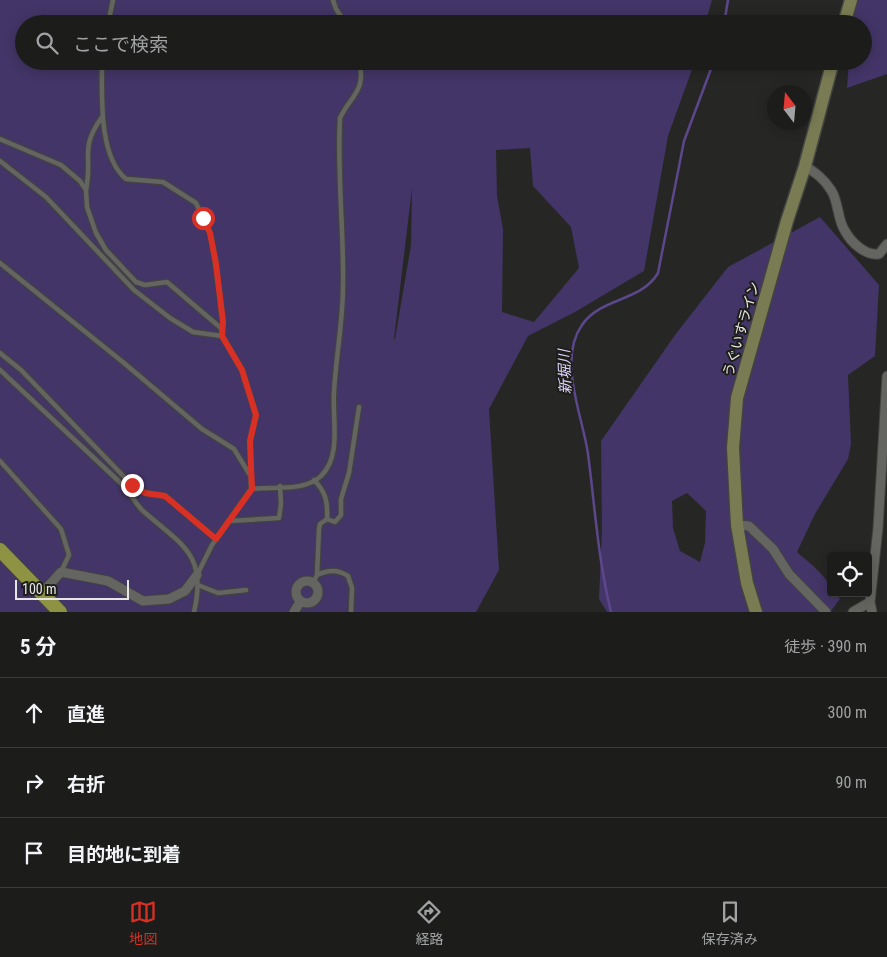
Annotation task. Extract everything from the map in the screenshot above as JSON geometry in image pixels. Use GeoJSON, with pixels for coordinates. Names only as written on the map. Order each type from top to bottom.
{"type":"FeatureCollection","features":[{"type":"Feature","properties":{"kind":"main road"},"geometry":{"type":"LineString","coordinates":[[0,550],[60,612]]}},
{"type":"Feature","properties":{"kind":"street"},"geometry":{"type":"LineString","coordinates":[[847,15],[851,0]]}},
{"type":"Feature","properties":{"kind":"street","name":"うぐいすライン"},"geometry":{"type":"LineString","coordinates":[[756,612],[747,583],[737,525],[733,448],[737,398],[787,221],[805,166],[831,70]]}},
{"type":"Feature","properties":{"kind":"street"},"geometry":{"type":"LineString","coordinates":[[805,166],[819,175],[832,192],[844,230],[862,250],[873,255],[879,254],[887,244]]}},
{"type":"Feature","properties":{"kind":"street"},"geometry":{"type":"LineString","coordinates":[[872,612],[869,598],[878,528],[887,376]]}},
{"type":"Feature","properties":{"kind":"street"},"geometry":{"type":"LineString","coordinates":[[737,525],[749,526],[773,549],[789,574],[826,612]]}},
{"type":"Feature","properties":{"kind":"street"},"geometry":{"type":"LineString","coordinates":[[42,593],[61,572],[108,581],[144,601],[169,600],[185,591],[197,580]]}},
{"type":"Feature","properties":{"kind":"street"},"geometry":{"type":"LineString","coordinates":[[315,579],[318,590],[316,599],[309,604],[300,602],[295,594],[297,585],[315,579]]}},
{"type":"Feature","properties":{"kind":"street"},"geometry":{"type":"LineString","coordinates":[[852,612],[869,598]]}},
{"type":"Feature","properties":{"kind":"street"},"geometry":{"type":"LineString","coordinates":[[294,612],[300,602]]}},
{"type":"Feature","properties":{"kind":"lane"},"geometry":{"type":"LineString","coordinates":[[110,15],[113,0]]}},
{"type":"Feature","properties":{"kind":"lane"},"geometry":{"type":"LineString","coordinates":[[333,0],[340,15]]}},
{"type":"Feature","properties":{"kind":"lane"},"geometry":{"type":"LineString","coordinates":[[102,70],[102,117],[113,163],[121,175],[132,180],[163,182],[196,203],[210,233],[223,322],[222,336],[242,370],[256,415],[250,441],[252,489],[216,539],[197,580],[194,612]]}},
{"type":"Feature","properties":{"kind":"lane"},"geometry":{"type":"LineString","coordinates":[[252,489],[297,486],[314,480],[329,466],[333,452],[334,392],[344,286],[338,179],[340,118],[344,110],[353,101],[359,86],[361,70]]}},
{"type":"Feature","properties":{"kind":"lane"},"geometry":{"type":"LineString","coordinates":[[102,117],[91,132],[86,148],[89,171],[86,190],[87,207],[96,233],[106,250],[136,282],[145,285],[167,282],[222,329]]}},
{"type":"Feature","properties":{"kind":"lane"},"geometry":{"type":"LineString","coordinates":[[0,139],[61,165],[80,181],[86,190]]}},
{"type":"Feature","properties":{"kind":"lane"},"geometry":{"type":"LineString","coordinates":[[0,161],[46,196],[134,290],[170,318],[193,332],[222,336]]}},
{"type":"Feature","properties":{"kind":"lane"},"geometry":{"type":"LineString","coordinates":[[0,263],[202,429],[234,449],[251,476]]}},
{"type":"Feature","properties":{"kind":"lane"},"geometry":{"type":"LineString","coordinates":[[0,353],[21,370],[132,485],[145,493],[165,496],[216,539]]}},
{"type":"Feature","properties":{"kind":"lane"},"geometry":{"type":"LineString","coordinates":[[0,370],[126,488],[141,508],[178,539],[188,550],[197,580],[218,593],[246,590]]}},
{"type":"Feature","properties":{"kind":"lane"},"geometry":{"type":"LineString","coordinates":[[327,519],[335,522],[341,515],[341,499],[349,473],[359,407]]}},
{"type":"Feature","properties":{"kind":"lane"},"geometry":{"type":"LineString","coordinates":[[0,461],[61,529],[69,555],[61,572]]}},
{"type":"Feature","properties":{"kind":"lane"},"geometry":{"type":"LineString","coordinates":[[314,480],[323,489],[326,496],[327,519]]}},
{"type":"Feature","properties":{"kind":"lane"},"geometry":{"type":"LineString","coordinates":[[229,521],[279,518],[282,504],[280,486]]}},
{"type":"Feature","properties":{"kind":"lane"},"geometry":{"type":"LineString","coordinates":[[315,579],[318,529],[320,524],[327,519]]}},
{"type":"Feature","properties":{"kind":"lane"},"geometry":{"type":"LineString","coordinates":[[315,579],[326,571],[340,571],[348,576],[352,588],[351,612]]}},
{"type":"Feature","properties":{"kind":"shaded area"},"geometry":{"type":"Polygon","coordinates":[[[0,0],[712,0],[708,15],[15,15],[15,70],[692,70],[668,136],[644,271],[575,312],[528,336],[489,409],[499,570],[476,612],[68,612],[53,601],[59,612],[0,612],[0,0]],[[530,148],[496,150],[497,196],[503,229],[502,312],[534,322],[579,268],[571,227],[533,186],[530,148]],[[412,188],[394,339],[395,339],[411,245],[412,188]]]}},
{"type":"Feature","properties":{"kind":"shaded area"},"geometry":{"type":"Polygon","coordinates":[[[853,0],[887,0],[887,74],[847,88],[848,70],[872,70],[872,15],[852,15],[853,0]]]}},
{"type":"Feature","properties":{"kind":"shaded area"},"geometry":{"type":"Polygon","coordinates":[[[820,217],[879,285],[875,356],[848,375],[851,444],[848,459],[815,514],[797,552],[813,565],[827,582],[827,597],[838,597],[840,599],[830,612],[607,612],[599,599],[602,530],[601,441],[675,335],[728,267],[820,217]],[[687,493],[672,501],[673,528],[680,551],[700,562],[705,543],[706,511],[687,493]]]}},
{"type":"Feature","properties":{"kind":"waterway","name":"新堀川"},"geometry":{"type":"LineString","coordinates":[[726,15],[728,0]]}},
{"type":"Feature","properties":{"kind":"waterway","name":"新堀川"},"geometry":{"type":"LineString","coordinates":[[611,612],[600,553],[588,454],[574,389],[572,355],[575,339],[582,325],[590,316],[600,309],[642,289],[658,273],[684,141],[711,70]]}},
{"type":"Feature","properties":{"kind":"route"},"geometry":{"type":"LineString","coordinates":[[132,485],[145,493],[165,496],[216,539],[252,489],[250,441],[256,415],[242,370],[222,336],[223,322],[216,264],[210,233],[203,218]]}}]}
